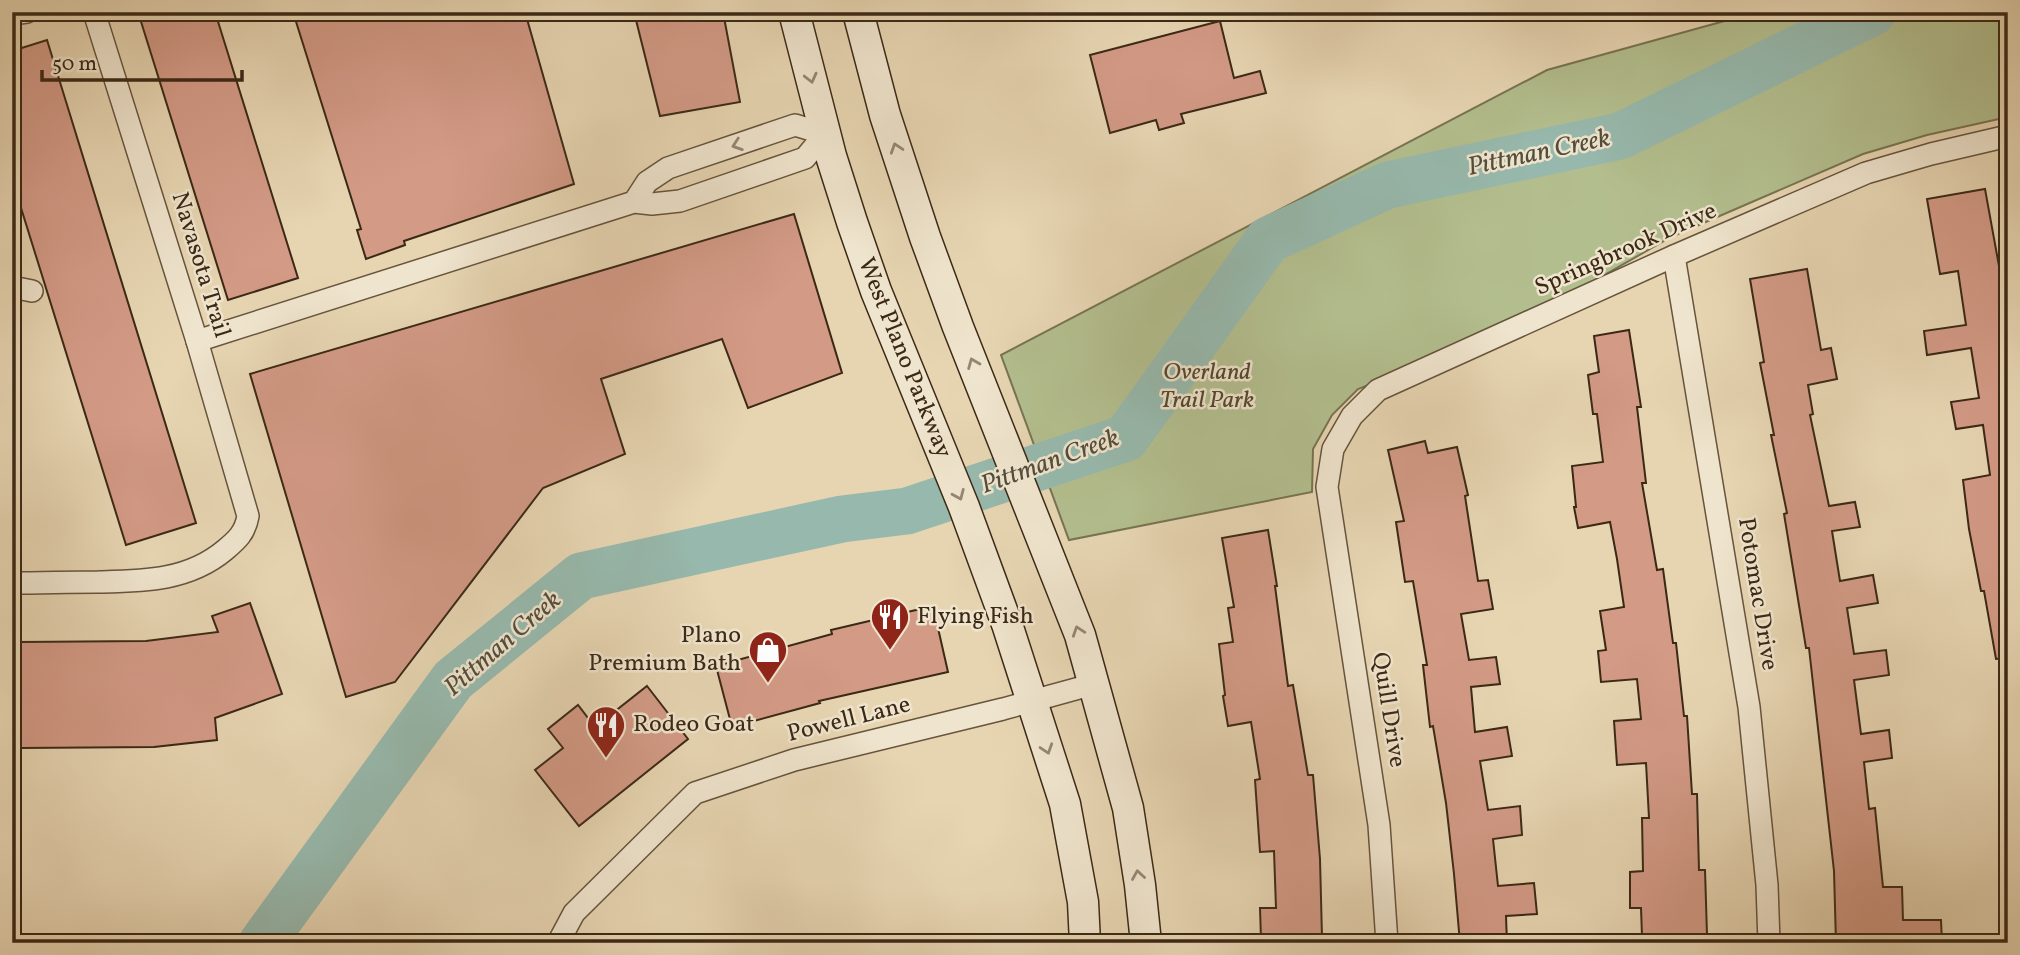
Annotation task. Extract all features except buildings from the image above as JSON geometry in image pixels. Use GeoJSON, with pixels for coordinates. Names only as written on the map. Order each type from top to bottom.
{"type":"FeatureCollection","features":[{"type":"Feature","properties":{"kind":"main road","name":"West Plano Parkway"},"geometry":{"type":"LineString","coordinates":[[794,12],[825,134],[852,222],[876,291],[978,545],[1032,701],[1067,815],[1083,902],[1086,943]]}},
{"type":"Feature","properties":{"kind":"main road"},"geometry":{"type":"LineString","coordinates":[[858,12],[885,115],[925,237],[1080,635],[1128,808],[1146,943]]}},
{"type":"Feature","properties":{"kind":"street"},"geometry":{"type":"LineString","coordinates":[[12,14],[27,12]]}},
{"type":"Feature","properties":{"kind":"street","name":"Navasota Trail"},"geometry":{"type":"LineString","coordinates":[[12,583],[142,581],[167,578],[214,560],[243,534],[248,516],[197,341],[94,12]]}},
{"type":"Feature","properties":{"kind":"street"},"geometry":{"type":"LineString","coordinates":[[197,341],[634,202],[652,204],[680,201],[805,158],[825,134],[795,125],[667,168],[647,182],[634,202]]}},
{"type":"Feature","properties":{"kind":"street","name":"Springbrook Drive"},"geometry":{"type":"LineString","coordinates":[[1327,486],[1333,449],[1352,416],[1378,390],[1674,256],[1866,173],[2008,136]]}},
{"type":"Feature","properties":{"kind":"street","name":"Potomac Drive"},"geometry":{"type":"LineString","coordinates":[[1674,256],[1749,707],[1768,885],[1769,943]]}},
{"type":"Feature","properties":{"kind":"street","name":"Quill Drive"},"geometry":{"type":"LineString","coordinates":[[1327,486],[1378,825],[1387,943]]}},
{"type":"Feature","properties":{"kind":"street","name":"Powell Lane"},"geometry":{"type":"LineString","coordinates":[[558,943],[574,913],[695,793],[794,760],[1094,684]]}},
{"type":"Feature","properties":{"kind":"green space","name":"Overland Trail Park"},"geometry":{"type":"Polygon","coordinates":[[[1757,12],[2008,12],[2008,117],[1927,135],[1863,154],[1671,237],[1501,334],[1358,389],[1332,415],[1313,449],[1312,492],[1069,540],[1001,355],[1547,70],[1757,12]]]}},
{"type":"Feature","properties":{"kind":"waterway","name":"Pittman Creek"},"geometry":{"type":"LineString","coordinates":[[262,943],[453,680],[581,576],[842,519],[907,511],[1126,438],[1268,240],[1388,185],[1620,136],[1873,12]]}},
{"type":"Feature","properties":{"kind":"place","name":"Flying Fish"},"geometry":{"type":"Point","coordinates":[890,651]}},
{"type":"Feature","properties":{"kind":"place","name":"Plano Premium Bath"},"geometry":{"type":"Point","coordinates":[768,684]}},
{"type":"Feature","properties":{"kind":"place","name":"Rodeo Goat"},"geometry":{"type":"Point","coordinates":[606,759]}}]}
